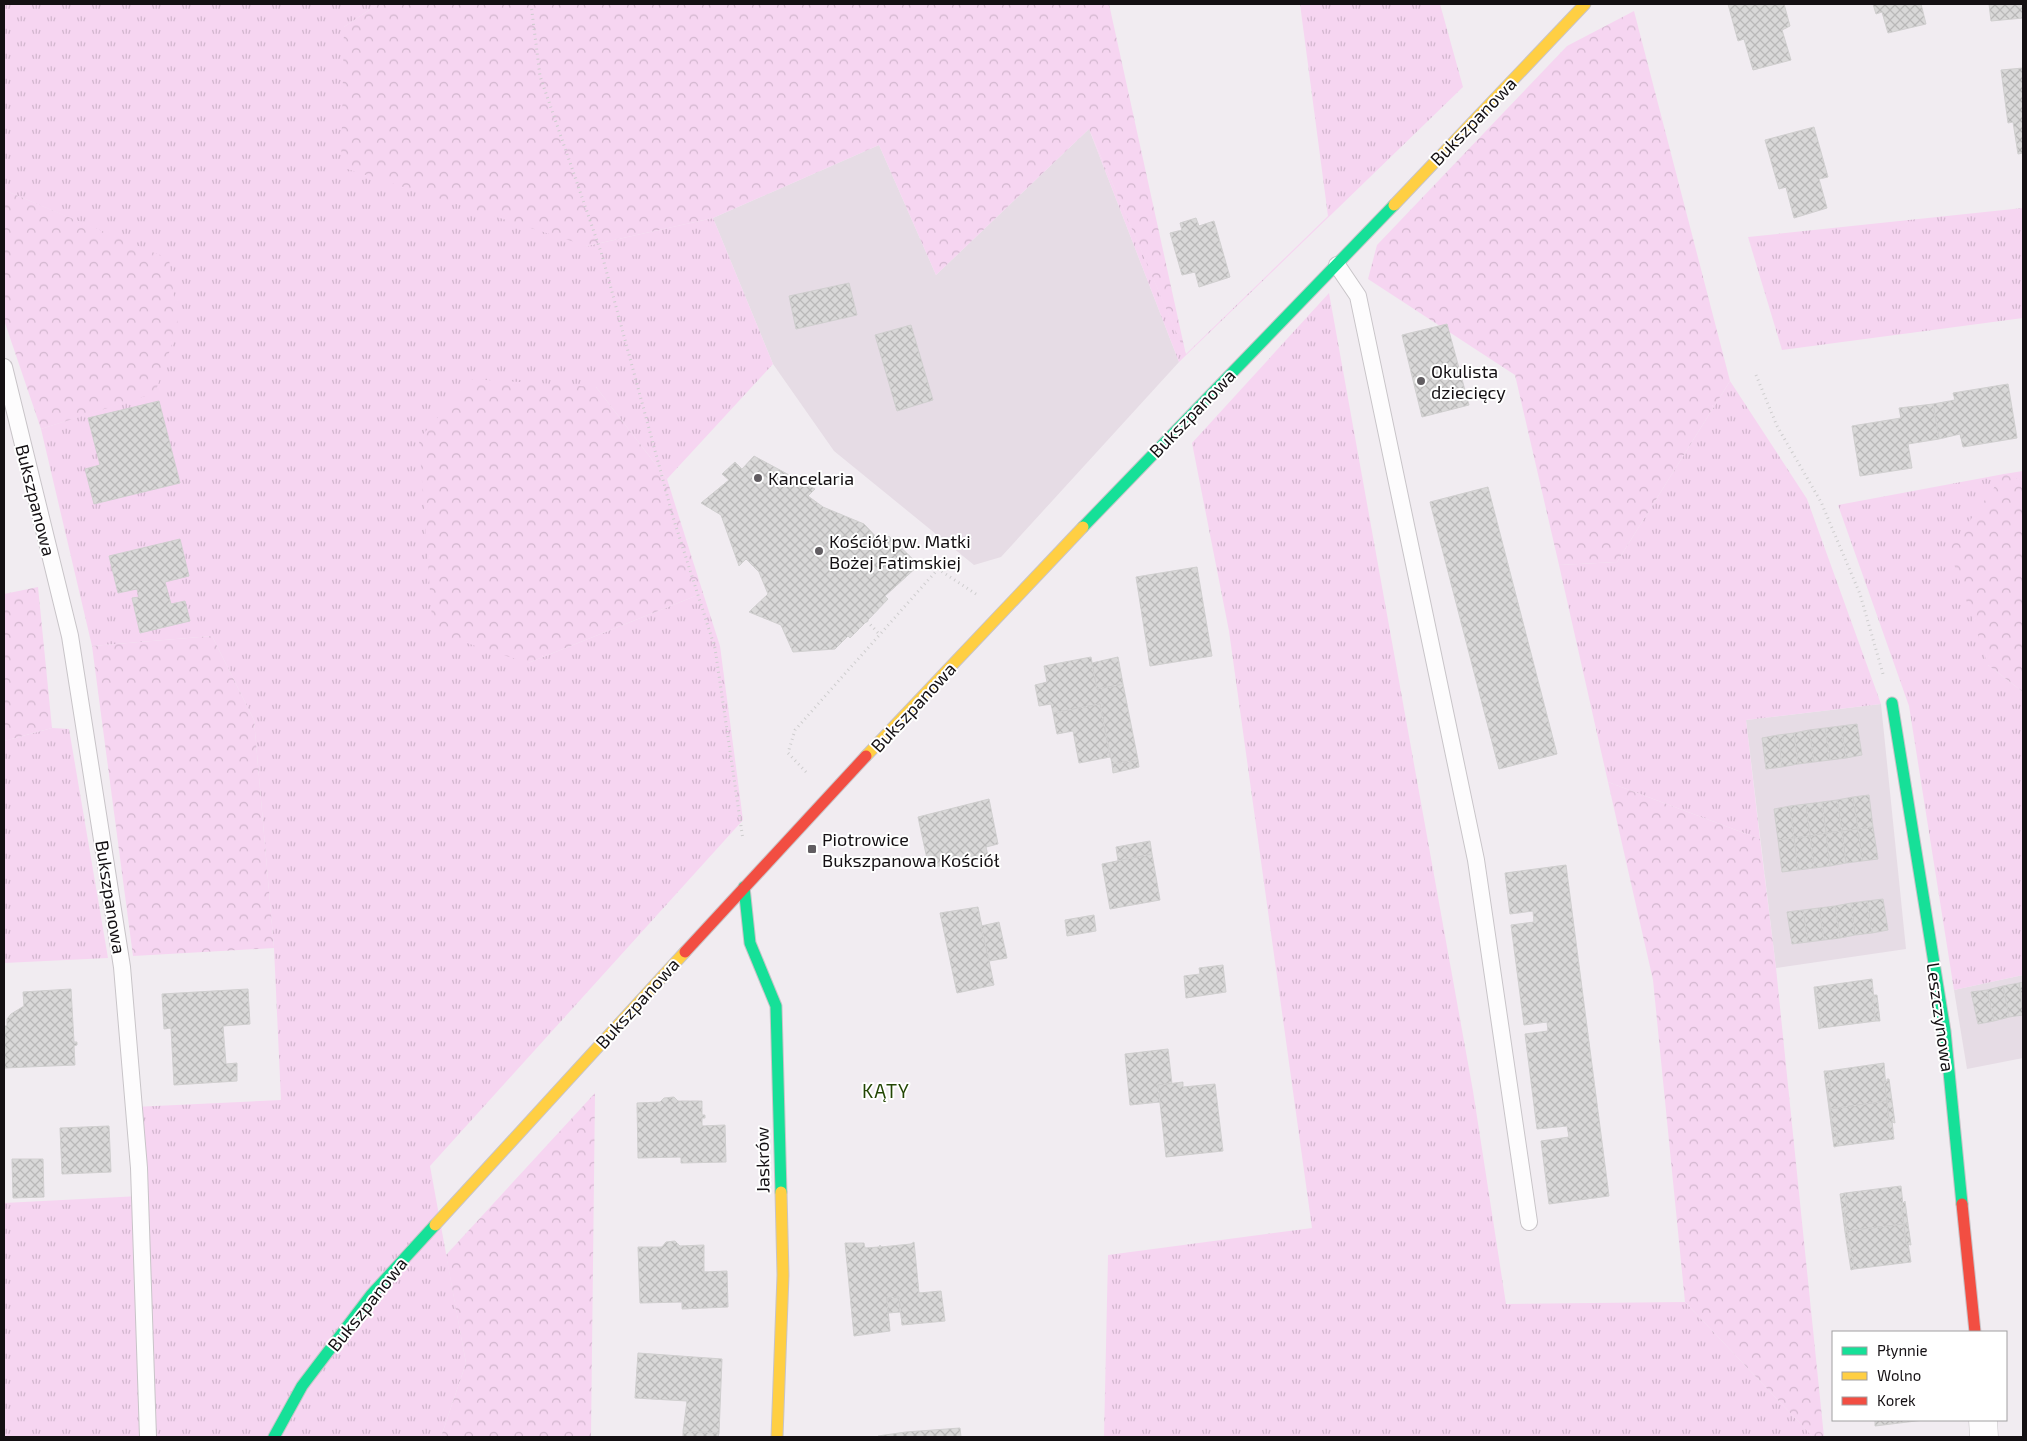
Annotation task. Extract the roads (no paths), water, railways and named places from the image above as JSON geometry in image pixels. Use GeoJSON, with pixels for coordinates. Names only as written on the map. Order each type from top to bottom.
{"type":"FeatureCollection","features":[{"type":"Feature","properties":{"kind":"street","name":"Bukszpanowa"},"geometry":{"type":"LineString","coordinates":[[274,1437],[302,1386],[371,1294],[744,887],[1124,483],[1337,265],[1586,4]]}},
{"type":"Feature","properties":{"kind":"street","name":"Leszczynowa"},"geometry":{"type":"LineString","coordinates":[[1892,703],[1945,1031],[1975,1331]]}},
{"type":"Feature","properties":{"kind":"street","name":"Jaskrów"},"geometry":{"type":"LineString","coordinates":[[744,887],[750,943],[776,1006],[783,1275],[777,1437]]}},
{"type":"Feature","properties":{"kind":"street"},"geometry":{"type":"LineString","coordinates":[[1983,1421],[1984,1437]]}},
{"type":"Feature","properties":{"kind":"lane"},"geometry":{"type":"LineString","coordinates":[[1337,265],[1358,296],[1476,860],[1530,1222]]}},
{"type":"Feature","properties":{"kind":"lane","name":"Bukszpanowa"},"geometry":{"type":"LineString","coordinates":[[4,367],[70,636],[122,967],[139,1168],[148,1437]]}},
{"type":"Feature","properties":{"kind":"place","name":"Okulista dziecięcy"},"geometry":{"type":"Point","coordinates":[1421,381]}},
{"type":"Feature","properties":{"kind":"place","name":"Kancelaria"},"geometry":{"type":"Point","coordinates":[758,478]}},
{"type":"Feature","properties":{"kind":"place","name":"Kościół pw. Matki Bożej Fatimskiej"},"geometry":{"type":"Point","coordinates":[819,551]}},
{"type":"Feature","properties":{"kind":"place","name":"Piotrowice Bukszpanowa Kościół"},"geometry":{"type":"Point","coordinates":[812,849]}},
{"type":"Feature","properties":{"kind":"district","name":"KĄTY"},"geometry":{"type":"Point","coordinates":[886,1090]}}]}
